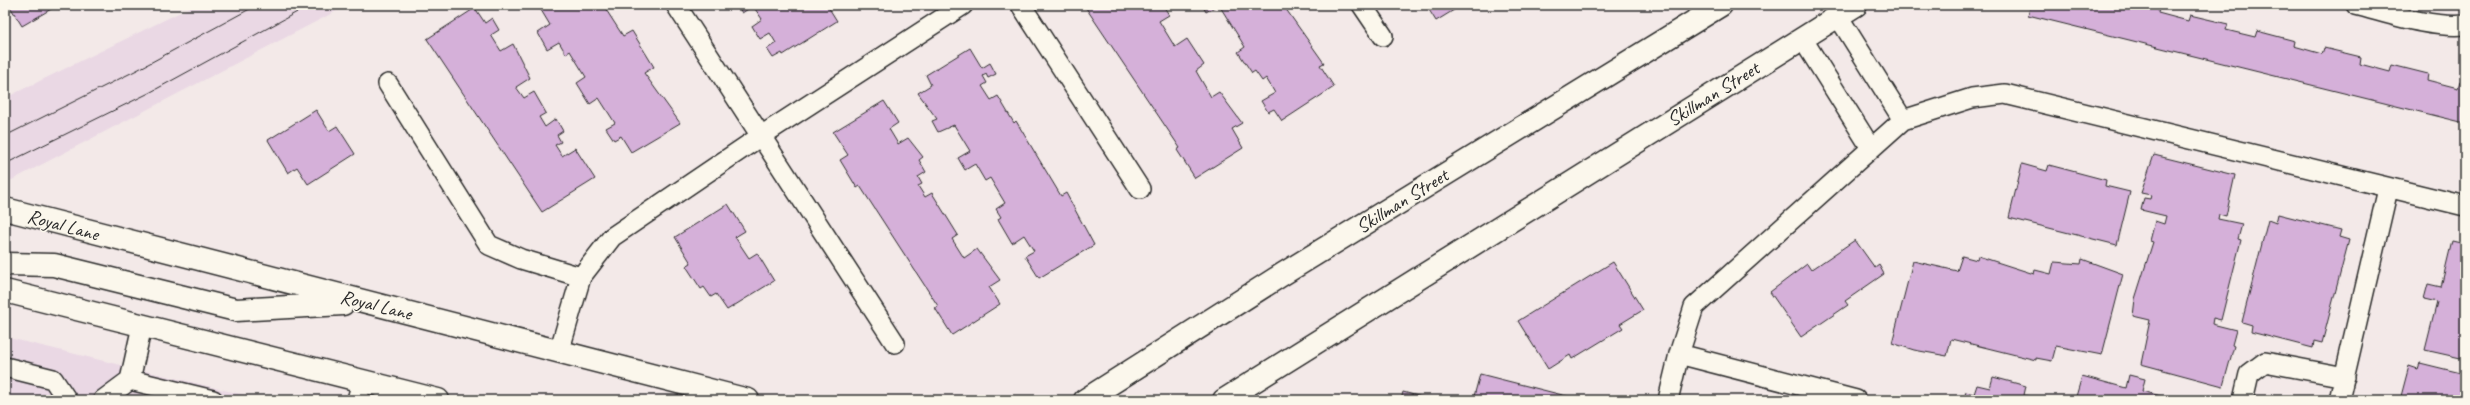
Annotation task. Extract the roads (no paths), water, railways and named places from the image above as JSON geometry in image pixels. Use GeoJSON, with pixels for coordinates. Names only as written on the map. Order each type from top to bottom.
{"type":"FeatureCollection","features":[{"type":"Feature","properties":{"kind":"main road","name":"Skillman Street"},"geometry":{"type":"LineString","coordinates":[[1085,400],[1283,274],[1721,5]]}},
{"type":"Feature","properties":{"kind":"main road","name":"Skillman Street"},"geometry":{"type":"LineString","coordinates":[[1224,400],[1267,375],[1847,10]]}},
{"type":"Feature","properties":{"kind":"main road","name":"Royal Lane"},"geometry":{"type":"LineString","coordinates":[[5,210],[748,400]]}},
{"type":"Feature","properties":{"kind":"main road"},"geometry":{"type":"LineString","coordinates":[[5,264],[54,265],[236,310],[365,302]]}},
{"type":"Feature","properties":{"kind":"main road"},"geometry":{"type":"LineString","coordinates":[[5,291],[142,326],[360,390],[438,400]]}},
{"type":"Feature","properties":{"kind":"main road"},"geometry":{"type":"LineString","coordinates":[[1248,400],[1267,375]]}},
{"type":"Feature","properties":{"kind":"lane"},"geometry":{"type":"LineString","coordinates":[[676,5],[895,343]]}},
{"type":"Feature","properties":{"kind":"lane"},"geometry":{"type":"LineString","coordinates":[[559,352],[581,277],[612,237],[761,136],[963,5]]}},
{"type":"Feature","properties":{"kind":"lane"},"geometry":{"type":"LineString","coordinates":[[1021,5],[1140,188]]}},
{"type":"Feature","properties":{"kind":"lane"},"geometry":{"type":"LineString","coordinates":[[1362,5],[1383,36]]}},
{"type":"Feature","properties":{"kind":"lane"},"geometry":{"type":"LineString","coordinates":[[2356,5],[2407,18],[2450,26],[2465,24]]}},
{"type":"Feature","properties":{"kind":"lane"},"geometry":{"type":"LineString","coordinates":[[1847,10],[1903,120]]}},
{"type":"Feature","properties":{"kind":"lane"},"geometry":{"type":"LineString","coordinates":[[1802,38],[1871,148]]}},
{"type":"Feature","properties":{"kind":"lane"},"geometry":{"type":"LineString","coordinates":[[388,84],[489,245],[521,259],[581,277]]}},
{"type":"Feature","properties":{"kind":"lane"},"geometry":{"type":"LineString","coordinates":[[1668,400],[1679,354],[1694,307],[1903,120],[1972,98],[2005,94],[2388,189],[2465,206]]}},
{"type":"Feature","properties":{"kind":"lane"},"geometry":{"type":"LineString","coordinates":[[2339,400],[2388,189]]}},
{"type":"Feature","properties":{"kind":"lane"},"geometry":{"type":"LineString","coordinates":[[103,400],[130,380],[142,326]]}},
{"type":"Feature","properties":{"kind":"lane"},"geometry":{"type":"LineString","coordinates":[[1679,354],[1856,400]]}},
{"type":"Feature","properties":{"kind":"lane"},"geometry":{"type":"LineString","coordinates":[[2243,400],[2249,374],[2265,362],[2345,377]]}},
{"type":"Feature","properties":{"kind":"lane"},"geometry":{"type":"LineString","coordinates":[[5,367],[53,379],[68,400]]}},
{"type":"Feature","properties":{"kind":"lane"},"geometry":{"type":"LineString","coordinates":[[130,380],[213,400]]}},
{"type":"Feature","properties":{"kind":"tram line"},"geometry":{"type":"LineString","coordinates":[[5,136],[137,70],[257,5]]}},
{"type":"Feature","properties":{"kind":"tram line"},"geometry":{"type":"LineString","coordinates":[[5,164],[149,93],[310,5]]}}]}
